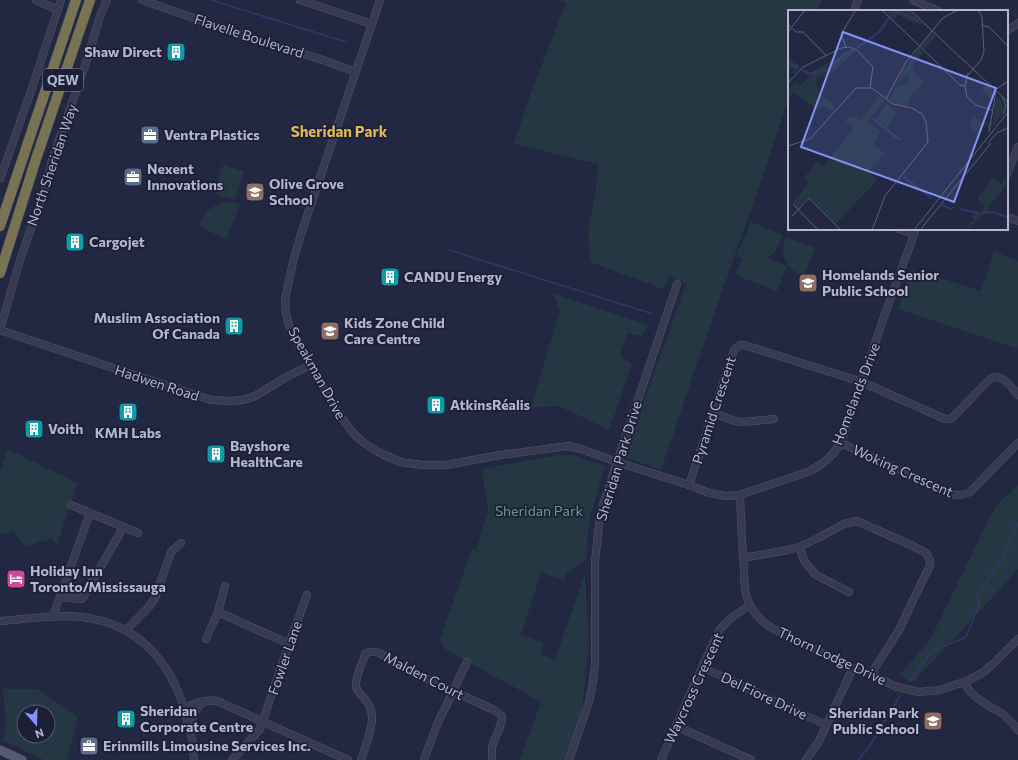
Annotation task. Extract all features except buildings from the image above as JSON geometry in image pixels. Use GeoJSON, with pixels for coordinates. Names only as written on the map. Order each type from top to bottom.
{"type":"FeatureCollection","features":[{"type":"Feature","properties":{"kind":"highway","name":"QEW"},"geometry":{"type":"LineString","coordinates":[[0,226],[76,0]]}},
{"type":"Feature","properties":{"kind":"highway","name":"QEW"},"geometry":{"type":"LineString","coordinates":[[0,273],[36,159],[90,0]]}},
{"type":"Feature","properties":{"kind":"main road"},"geometry":{"type":"LineString","coordinates":[[0,750],[22,760]]}},
{"type":"Feature","properties":{"kind":"street"},"geometry":{"type":"LineString","coordinates":[[36,0],[58,10]]}},
{"type":"Feature","properties":{"kind":"street"},"geometry":{"type":"LineString","coordinates":[[0,179],[28,102],[61,0]]}},
{"type":"Feature","properties":{"kind":"street","name":"North Sheridan Way"},"geometry":{"type":"LineString","coordinates":[[0,330],[20,260],[46,186],[52,160],[77,92],[100,16],[107,0]]}},
{"type":"Feature","properties":{"kind":"street","name":"Flavelle Boulevard"},"geometry":{"type":"LineString","coordinates":[[142,0],[248,37],[317,58],[356,72]]}},
{"type":"Feature","properties":{"kind":"street"},"geometry":{"type":"LineString","coordinates":[[300,0],[372,24]]}},
{"type":"Feature","properties":{"kind":"street","name":"Speakman Drive"},"geometry":{"type":"LineString","coordinates":[[380,0],[301,234],[292,269],[285,299],[286,313],[289,326],[298,344],[342,420],[352,432],[364,443],[378,452],[400,462],[423,465],[446,465],[500,455],[568,446],[582,449],[617,462]]}},
{"type":"Feature","properties":{"kind":"street"},"geometry":{"type":"LineString","coordinates":[[854,10],[858,0]]}},
{"type":"Feature","properties":{"kind":"street"},"geometry":{"type":"LineString","coordinates":[[914,0],[936,10]]}},
{"type":"Feature","properties":{"kind":"street"},"geometry":{"type":"LineString","coordinates":[[1008,30],[1018,23]]}},
{"type":"Feature","properties":{"kind":"street"},"geometry":{"type":"LineString","coordinates":[[1008,172],[1017,150]]}},
{"type":"Feature","properties":{"kind":"street"},"geometry":{"type":"LineString","coordinates":[[1008,216],[1018,221]]}},
{"type":"Feature","properties":{"kind":"street"},"geometry":{"type":"LineString","coordinates":[[904,230],[915,232]]}},
{"type":"Feature","properties":{"kind":"street","name":"Homelands Drive"},"geometry":{"type":"LineString","coordinates":[[617,462],[690,485],[709,493],[726,496],[740,495],[810,471],[823,463],[832,455],[841,443],[915,232]]}},
{"type":"Feature","properties":{"kind":"street","name":"Sheridan Park Drive"},"geometry":{"type":"LineString","coordinates":[[569,760],[589,702],[593,682],[595,662],[595,562],[599,523],[617,462],[678,284]]}},
{"type":"Feature","properties":{"kind":"street","name":"Hadwen Road"},"geometry":{"type":"LineString","coordinates":[[0,330],[211,400],[232,401],[250,398],[310,365]]}},
{"type":"Feature","properties":{"kind":"street","name":"Pyramid Crescent"},"geometry":{"type":"LineString","coordinates":[[690,485],[734,350],[740,345],[862,382]]}},
{"type":"Feature","properties":{"kind":"street"},"geometry":{"type":"LineString","coordinates":[[862,382],[945,420],[953,417],[992,378],[999,377],[1018,395]]}},
{"type":"Feature","properties":{"kind":"street"},"geometry":{"type":"LineString","coordinates":[[713,412],[736,421],[743,422],[774,419]]}},
{"type":"Feature","properties":{"kind":"street","name":"Woking Crescent"},"geometry":{"type":"LineString","coordinates":[[841,443],[949,493],[959,495],[970,492],[1018,443]]}},
{"type":"Feature","properties":{"kind":"street","name":"Thorn Lodge Drive"},"geometry":{"type":"LineString","coordinates":[[740,495],[745,589],[750,605],[763,623],[853,668],[870,674],[894,686],[918,692],[940,690],[964,682],[985,670],[1017,643]]}},
{"type":"Feature","properties":{"kind":"street"},"geometry":{"type":"LineString","coordinates":[[71,505],[138,533]]}},
{"type":"Feature","properties":{"kind":"street"},"geometry":{"type":"LineString","coordinates":[[53,616],[90,513]]}},
{"type":"Feature","properties":{"kind":"street"},"geometry":{"type":"LineString","coordinates":[[743,558],[799,547],[844,524],[857,521],[926,553],[930,561],[930,565],[899,630],[870,674]]}},
{"type":"Feature","properties":{"kind":"street"},"geometry":{"type":"LineString","coordinates":[[60,597],[82,599],[123,528]]}},
{"type":"Feature","properties":{"kind":"street"},"geometry":{"type":"LineString","coordinates":[[126,630],[149,607],[155,598],[171,552],[181,544]]}},
{"type":"Feature","properties":{"kind":"street"},"geometry":{"type":"LineString","coordinates":[[799,547],[804,560],[816,575],[849,592]]}},
{"type":"Feature","properties":{"kind":"street"},"geometry":{"type":"LineString","coordinates":[[206,639],[218,612],[225,586]]}},
{"type":"Feature","properties":{"kind":"street","name":"Fowler Lane"},"geometry":{"type":"LineString","coordinates":[[232,760],[260,728],[263,722],[307,595]]}},
{"type":"Feature","properties":{"kind":"street","name":"Waycross Crescent"},"geometry":{"type":"LineString","coordinates":[[661,760],[720,629],[731,618],[750,605]]}},
{"type":"Feature","properties":{"kind":"street"},"geometry":{"type":"LineString","coordinates":[[218,612],[289,644]]}},
{"type":"Feature","properties":{"kind":"street"},"geometry":{"type":"LineString","coordinates":[[0,621],[53,616],[82,617],[101,620],[126,630],[147,645],[160,658],[174,682],[184,707],[189,726],[194,760]]}},
{"type":"Feature","properties":{"kind":"street","name":"Malden Court"},"geometry":{"type":"LineString","coordinates":[[361,760],[369,737],[372,718],[369,705],[357,690],[356,684],[366,653],[372,651],[382,654],[397,665],[496,711],[502,716],[501,727],[492,744],[492,757]]}},
{"type":"Feature","properties":{"kind":"street"},"geometry":{"type":"LineString","coordinates":[[424,760],[436,727],[467,662]]}},
{"type":"Feature","properties":{"kind":"street","name":"Del Fiore Drive"},"geometry":{"type":"LineString","coordinates":[[702,667],[826,725]]}},
{"type":"Feature","properties":{"kind":"street"},"geometry":{"type":"LineString","coordinates":[[806,760],[819,741],[853,668]]}},
{"type":"Feature","properties":{"kind":"street"},"geometry":{"type":"LineString","coordinates":[[964,682],[968,690],[974,696],[1003,714],[1018,730]]}},
{"type":"Feature","properties":{"kind":"street"},"geometry":{"type":"LineString","coordinates":[[184,707],[204,701],[217,700],[348,760]]}},
{"type":"Feature","properties":{"kind":"street"},"geometry":{"type":"LineString","coordinates":[[189,726],[197,707],[204,701]]}},
{"type":"Feature","properties":{"kind":"street"},"geometry":{"type":"LineString","coordinates":[[676,726],[751,760]]}},
{"type":"Feature","properties":{"kind":"green space"},"geometry":{"type":"Polygon","coordinates":[[[560,0],[822,0],[818,10],[788,10],[788,101],[661,470],[624,457],[686,284],[670,277],[663,289],[590,262],[588,229],[595,197],[598,164],[514,144],[530,95],[566,3],[560,0]]]}},
{"type":"Feature","properties":{"kind":"green space"},"geometry":{"type":"Polygon","coordinates":[[[223,165],[244,171],[235,200],[214,194],[223,165]]]}},
{"type":"Feature","properties":{"kind":"green space"},"geometry":{"type":"Polygon","coordinates":[[[230,202],[240,204],[228,236],[224,238],[198,226],[203,216],[210,209],[230,202]]]}},
{"type":"Feature","properties":{"kind":"green space"},"geometry":{"type":"Polygon","coordinates":[[[751,222],[783,235],[776,250],[768,258],[787,266],[777,291],[735,275],[742,258],[736,257],[751,222]]]}},
{"type":"Feature","properties":{"kind":"green space"},"geometry":{"type":"Polygon","coordinates":[[[786,237],[815,248],[804,276],[792,270],[785,261],[783,250],[786,237]]]}},
{"type":"Feature","properties":{"kind":"green space"},"geometry":{"type":"Polygon","coordinates":[[[994,251],[1018,261],[1018,349],[898,309],[912,269],[981,291],[994,251]]]}},
{"type":"Feature","properties":{"kind":"green space"},"geometry":{"type":"Polygon","coordinates":[[[552,293],[649,325],[641,336],[627,333],[620,355],[632,364],[609,430],[559,406],[531,408],[560,310],[552,293]]]}},
{"type":"Feature","properties":{"kind":"green space"},"geometry":{"type":"Polygon","coordinates":[[[8,449],[77,483],[57,545],[52,539],[25,546],[13,532],[0,535],[0,471],[8,449]]]}},
{"type":"Feature","properties":{"kind":"green space"},"geometry":{"type":"Polygon","coordinates":[[[558,455],[572,455],[605,466],[589,521],[586,560],[567,573],[564,580],[541,573],[521,635],[544,643],[540,654],[555,659],[585,573],[589,642],[582,711],[567,760],[520,760],[541,702],[445,649],[440,639],[472,549],[476,550],[488,511],[482,469],[558,455]]]}},
{"type":"Feature","properties":{"kind":"green space"},"geometry":{"type":"Polygon","coordinates":[[[1018,485],[1018,569],[912,683],[899,675],[930,640],[995,507],[1018,485]]]}},
{"type":"Feature","properties":{"kind":"green space"},"geometry":{"type":"Polygon","coordinates":[[[3,689],[38,689],[78,717],[67,760],[44,760],[3,741],[6,726],[3,689]]]}},
{"type":"Feature","properties":{"kind":"waterway"},"geometry":{"type":"LineString","coordinates":[[211,0],[346,42]]}},
{"type":"Feature","properties":{"kind":"waterway"},"geometry":{"type":"LineString","coordinates":[[449,250],[653,314]]}},
{"type":"Feature","properties":{"kind":"waterway"},"geometry":{"type":"LineString","coordinates":[[910,681],[931,652],[966,637],[979,606],[977,596],[1003,558],[1018,522]]}},
{"type":"Feature","properties":{"kind":"waterway"},"geometry":{"type":"LineString","coordinates":[[859,760],[872,742],[900,696]]}},
{"type":"Feature","properties":{"kind":"place","name":"Shaw Direct"},"geometry":{"type":"Point","coordinates":[176,52]}},
{"type":"Feature","properties":{"kind":"place","name":"Ventra Plastics"},"geometry":{"type":"Point","coordinates":[150,135]}},
{"type":"Feature","properties":{"kind":"place","name":"Nexent Innovations"},"geometry":{"type":"Point","coordinates":[133,177]}},
{"type":"Feature","properties":{"kind":"place","name":"Olive Grove School"},"geometry":{"type":"Point","coordinates":[255,192]}},
{"type":"Feature","properties":{"kind":"place","name":"Cargojet"},"geometry":{"type":"Point","coordinates":[75,242]}},
{"type":"Feature","properties":{"kind":"place","name":"CANDU Energy"},"geometry":{"type":"Point","coordinates":[390,277]}},
{"type":"Feature","properties":{"kind":"place","name":"Homelands Senior Public School"},"geometry":{"type":"Point","coordinates":[808,283]}},
{"type":"Feature","properties":{"kind":"place","name":"Muslim Association Of Canada"},"geometry":{"type":"Point","coordinates":[234,326]}},
{"type":"Feature","properties":{"kind":"place","name":"Kids Zone Child Care Centre"},"geometry":{"type":"Point","coordinates":[330,331]}},
{"type":"Feature","properties":{"kind":"place","name":"AtkinsRéalis"},"geometry":{"type":"Point","coordinates":[436,405]}},
{"type":"Feature","properties":{"kind":"place","name":"KMH Labs"},"geometry":{"type":"Point","coordinates":[128,412]}},
{"type":"Feature","properties":{"kind":"place","name":"Voith"},"geometry":{"type":"Point","coordinates":[34,429]}},
{"type":"Feature","properties":{"kind":"place","name":"Bayshore HealthCare"},"geometry":{"type":"Point","coordinates":[216,454]}},
{"type":"Feature","properties":{"kind":"place","name":"Holiday Inn Toronto/Mississauga"},"geometry":{"type":"Point","coordinates":[16,579]}},
{"type":"Feature","properties":{"kind":"place","name":"Sheridan Corporate Centre"},"geometry":{"type":"Point","coordinates":[126,719]}},
{"type":"Feature","properties":{"kind":"place","name":"Sheridan Park Public School"},"geometry":{"type":"Point","coordinates":[933,721]}},
{"type":"Feature","properties":{"kind":"place","name":"Erinmills Limousine Services Inc."},"geometry":{"type":"Point","coordinates":[89,746]}},
{"type":"Feature","properties":{"kind":"district","name":"Sheridan Park"},"geometry":{"type":"Point","coordinates":[339,132]}}]}
